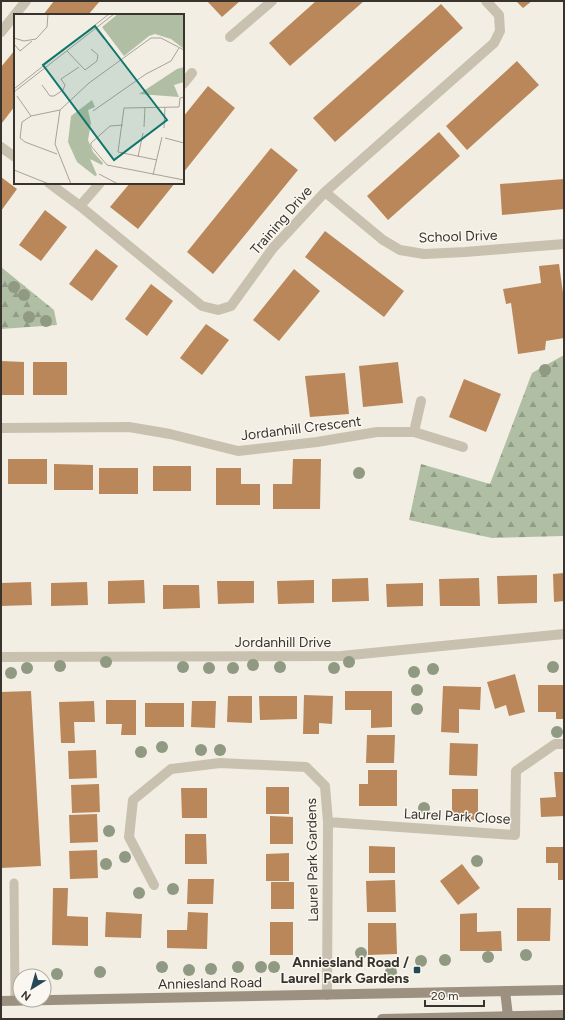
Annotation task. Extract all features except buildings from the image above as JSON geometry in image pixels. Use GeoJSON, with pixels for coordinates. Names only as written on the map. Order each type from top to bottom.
{"type":"FeatureCollection","features":[{"type":"Feature","properties":{"kind":"street"},"geometry":{"type":"LineString","coordinates":[[16,14],[26,1]]}},
{"type":"Feature","properties":{"kind":"street"},"geometry":{"type":"LineString","coordinates":[[230,37],[272,1]]}},
{"type":"Feature","properties":{"kind":"street","name":"Training Drive"},"geometry":{"type":"LineString","coordinates":[[50,184],[80,206],[202,306],[218,310],[231,306],[273,248],[324,192],[494,43],[500,31],[499,15],[486,1]]}},
{"type":"Feature","properties":{"kind":"street"},"geometry":{"type":"LineString","coordinates":[[1,32],[14,16]]}},
{"type":"Feature","properties":{"kind":"street"},"geometry":{"type":"LineString","coordinates":[[184,83],[192,73]]}},
{"type":"Feature","properties":{"kind":"street"},"geometry":{"type":"LineString","coordinates":[[1,147],[14,156]]}},
{"type":"Feature","properties":{"kind":"street"},"geometry":{"type":"LineString","coordinates":[[80,206],[99,184]]}},
{"type":"Feature","properties":{"kind":"street","name":"School Drive"},"geometry":{"type":"LineString","coordinates":[[324,192],[383,240],[400,250],[424,254],[564,244]]}},
{"type":"Feature","properties":{"kind":"street"},"geometry":{"type":"LineString","coordinates":[[414,432],[421,401]]}},
{"type":"Feature","properties":{"kind":"street","name":"Jordanhill Crescent"},"geometry":{"type":"LineString","coordinates":[[1,428],[129,427],[170,434],[238,451],[317,442],[377,432],[414,432],[463,447]]}},
{"type":"Feature","properties":{"kind":"street","name":"Jordanhill Drive"},"geometry":{"type":"LineString","coordinates":[[1,657],[341,656],[564,634]]}},
{"type":"Feature","properties":{"kind":"street","name":"Laurel Park Close"},"geometry":{"type":"LineString","coordinates":[[328,822],[516,835],[516,770],[555,744],[564,744]]}},
{"type":"Feature","properties":{"kind":"street","name":"Laurel Park Gardens"},"geometry":{"type":"LineString","coordinates":[[154,885],[129,837],[134,800],[171,769],[220,763],[306,767],[324,786],[328,822],[327,995]]}},
{"type":"Feature","properties":{"kind":"street","name":"Anniesland Road"},"geometry":{"type":"LineString","coordinates":[[52,1000],[564,990]]}},
{"type":"Feature","properties":{"kind":"street"},"geometry":{"type":"LineString","coordinates":[[504,991],[508,1016]]}},
{"type":"Feature","properties":{"kind":"street","name":"Anniesland Road"},"geometry":{"type":"LineString","coordinates":[[1,1001],[12,1001]]}},
{"type":"Feature","properties":{"kind":"street"},"geometry":{"type":"LineString","coordinates":[[382,1019],[564,1015]]}},
{"type":"Feature","properties":{"kind":"lane"},"geometry":{"type":"LineString","coordinates":[[14,883],[15,968]]}},
{"type":"Feature","properties":{"kind":"green space"},"geometry":{"type":"Polygon","coordinates":[[[1,267],[54,310],[57,325],[1,329],[1,267]]]}},
{"type":"Feature","properties":{"kind":"green space"},"geometry":{"type":"Polygon","coordinates":[[[564,355],[564,536],[492,538],[409,520],[421,464],[490,484],[532,373],[564,355]]]}},
{"type":"Feature","properties":{"kind":"place","name":"Anniesland Road / Laurel Park Gardens"},"geometry":{"type":"Point","coordinates":[417,970]}}]}
